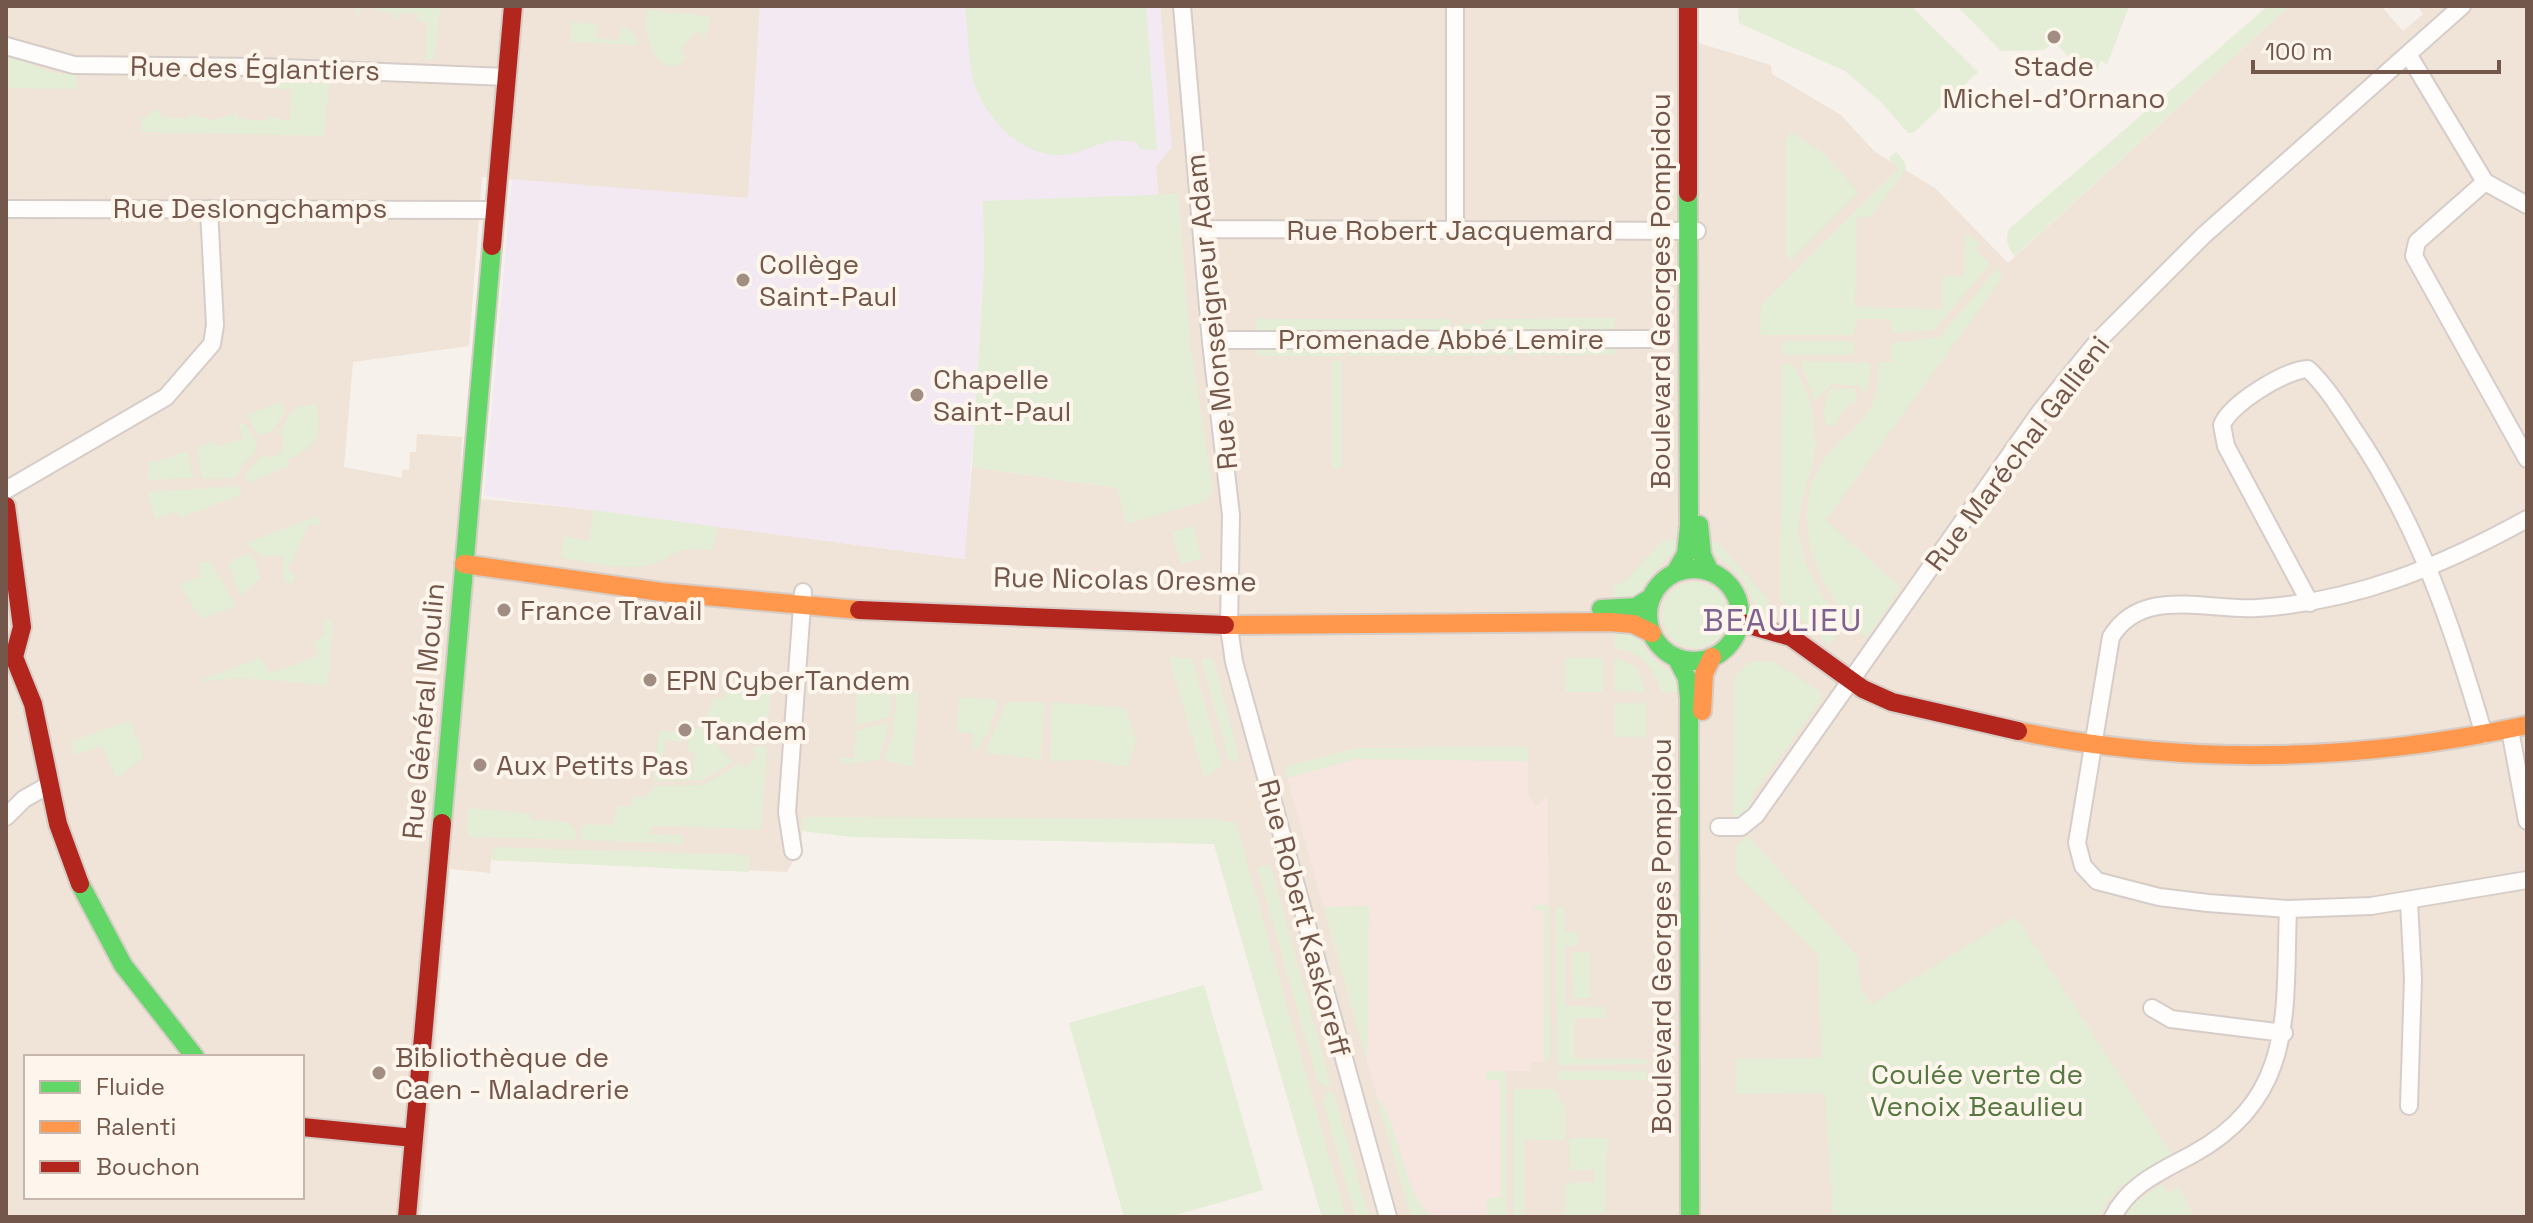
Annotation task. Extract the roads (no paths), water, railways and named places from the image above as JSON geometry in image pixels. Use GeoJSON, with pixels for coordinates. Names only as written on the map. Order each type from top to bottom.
{"type":"FeatureCollection","features":[{"type":"Feature","properties":{"kind":"street","name":"Rue Général Moulin"},"geometry":{"type":"LineString","coordinates":[[407,1217],[513,6]]}},
{"type":"Feature","properties":{"kind":"street","name":"Rue Monseigneur Adam"},"geometry":{"type":"LineString","coordinates":[[1182,6],[1201,229],[1231,515],[1230,617]]}},
{"type":"Feature","properties":{"kind":"street"},"geometry":{"type":"LineString","coordinates":[[1455,6],[1455,230]]}},
{"type":"Feature","properties":{"kind":"street","name":"Boulevard Georges Pompidou"},"geometry":{"type":"LineString","coordinates":[[1688,6],[1699,537],[1710,572]]}},
{"type":"Feature","properties":{"kind":"street","name":"Boulevard Georges Pompidou"},"geometry":{"type":"LineString","coordinates":[[1675,573],[1686,554],[1688,537],[1699,6]]}},
{"type":"Feature","properties":{"kind":"street","name":"Rue Maréchal Gallieni"},"geometry":{"type":"LineString","coordinates":[[1719,827],[1748,825],[2040,412],[2097,342],[2204,235],[2462,6]]}},
{"type":"Feature","properties":{"kind":"street","name":"Rue des Églantiers"},"geometry":{"type":"LineString","coordinates":[[6,46],[56,63],[74,65],[308,68],[507,77]]}},
{"type":"Feature","properties":{"kind":"street"},"geometry":{"type":"LineString","coordinates":[[2408,54],[2485,182],[2527,205]]}},
{"type":"Feature","properties":{"kind":"street"},"geometry":{"type":"LineString","coordinates":[[2485,182],[2417,242],[2414,256],[2527,459]]}},
{"type":"Feature","properties":{"kind":"street","name":"Rue Deslongchamps"},"geometry":{"type":"LineString","coordinates":[[6,209],[495,210]]}},
{"type":"Feature","properties":{"kind":"street"},"geometry":{"type":"LineString","coordinates":[[6,490],[166,397],[212,344],[215,325],[209,209]]}},
{"type":"Feature","properties":{"kind":"street","name":"Rue Robert Jacquemard"},"geometry":{"type":"LineString","coordinates":[[1201,229],[1694,231]]}},
{"type":"Feature","properties":{"kind":"street","name":"Promenade Abbé Lemire"},"geometry":{"type":"LineString","coordinates":[[1228,340],[1654,339]]}},
{"type":"Feature","properties":{"kind":"street"},"geometry":{"type":"LineString","coordinates":[[2310,603],[2226,446],[2222,425],[2233,407],[2292,373],[2308,369],[2323,385],[2377,467],[2428,569],[2457,641],[2484,735]]}},
{"type":"Feature","properties":{"kind":"street"},"geometry":{"type":"LineString","coordinates":[[6,506],[22,627],[10,658],[29,683],[47,786],[88,898],[123,969],[154,1012],[193,1055]]}},
{"type":"Feature","properties":{"kind":"street"},"geometry":{"type":"LineString","coordinates":[[2527,519],[2396,582],[2310,603],[2247,609],[2161,605],[2133,612],[2111,637],[2077,843],[2078,856],[2090,875],[2109,885],[2159,897],[2288,909],[2409,902],[2527,880]]}},
{"type":"Feature","properties":{"kind":"street","name":"Rue Nicolas Oresme"},"geometry":{"type":"LineString","coordinates":[[464,564],[596,581],[605,576],[803,598],[1230,617],[1609,622],[1633,624],[1652,633]]}},
{"type":"Feature","properties":{"kind":"street"},"geometry":{"type":"LineString","coordinates":[[1689,569],[1710,572],[1733,592],[1739,622],[1730,643],[1712,657],[1688,660],[1676,657],[1658,643],[1652,633],[1648,609],[1652,597],[1661,583],[1675,573],[1689,569]]}},
{"type":"Feature","properties":{"kind":"street","name":"Rue Nicolas Oresme"},"geometry":{"type":"LineString","coordinates":[[1230,617],[1619,609],[1636,607],[1652,597]]}},
{"type":"Feature","properties":{"kind":"street"},"geometry":{"type":"LineString","coordinates":[[793,851],[787,812],[803,598]]}},
{"type":"Feature","properties":{"kind":"street","name":"Rue Robert Kaskoreff"},"geometry":{"type":"LineString","coordinates":[[1230,617],[1234,662],[1388,1217]]}},
{"type":"Feature","properties":{"kind":"street"},"geometry":{"type":"LineString","coordinates":[[1739,622],[1791,637],[1874,695],[1910,707],[2030,735],[2094,745],[2160,752],[2261,756],[2337,754],[2519,728],[2526,814]]}},
{"type":"Feature","properties":{"kind":"street","name":"Boulevard Georges Pompidou"},"geometry":{"type":"LineString","coordinates":[[1676,657],[1687,678],[1689,698],[1690,1217]]}},
{"type":"Feature","properties":{"kind":"street","name":"Boulevard Georges Pompidou"},"geometry":{"type":"LineString","coordinates":[[1702,1217],[1702,698],[1704,674],[1712,657]]}},
{"type":"Feature","properties":{"kind":"street"},"geometry":{"type":"LineString","coordinates":[[6,817],[24,799],[47,786]]}},
{"type":"Feature","properties":{"kind":"street"},"geometry":{"type":"LineString","coordinates":[[2409,902],[2413,978],[2409,1106]]}},
{"type":"Feature","properties":{"kind":"street"},"geometry":{"type":"LineString","coordinates":[[2113,1217],[2127,1194],[2137,1186],[2203,1148],[2232,1127],[2261,1088],[2284,1033],[2288,909]]}},
{"type":"Feature","properties":{"kind":"street"},"geometry":{"type":"LineString","coordinates":[[2152,1008],[2171,1019],[2284,1033]]}},
{"type":"Feature","properties":{"kind":"street"},"geometry":{"type":"LineString","coordinates":[[304,1127],[414,1138]]}},
{"type":"Feature","properties":{"kind":"place","name":"Stade Michel-d’Ornano"},"geometry":{"type":"Point","coordinates":[2054,37]}},
{"type":"Feature","properties":{"kind":"place","name":"Collège Saint-Paul"},"geometry":{"type":"Point","coordinates":[743,280]}},
{"type":"Feature","properties":{"kind":"place","name":"Chapelle Saint-Paul"},"geometry":{"type":"Point","coordinates":[917,395]}},
{"type":"Feature","properties":{"kind":"place","name":"France Travail"},"geometry":{"type":"Point","coordinates":[504,610]}},
{"type":"Feature","properties":{"kind":"place","name":"EPN CyberTandem"},"geometry":{"type":"Point","coordinates":[650,680]}},
{"type":"Feature","properties":{"kind":"place","name":"Tandem"},"geometry":{"type":"Point","coordinates":[685,730]}},
{"type":"Feature","properties":{"kind":"place","name":"Aux Petits Pas"},"geometry":{"type":"Point","coordinates":[480,765]}},
{"type":"Feature","properties":{"kind":"place","name":"Bibliothèque de Caen - Maladrerie"},"geometry":{"type":"Point","coordinates":[379,1073]}},
{"type":"Feature","properties":{"kind":"district","name":"BEAULIEU"},"geometry":{"type":"Point","coordinates":[1783,620]}},
{"type":"Feature","properties":{"kind":"park label","name":"Coulée verte de Venoix Beaulieu"},"geometry":{"type":"Point","coordinates":[1977,1090]}}]}
